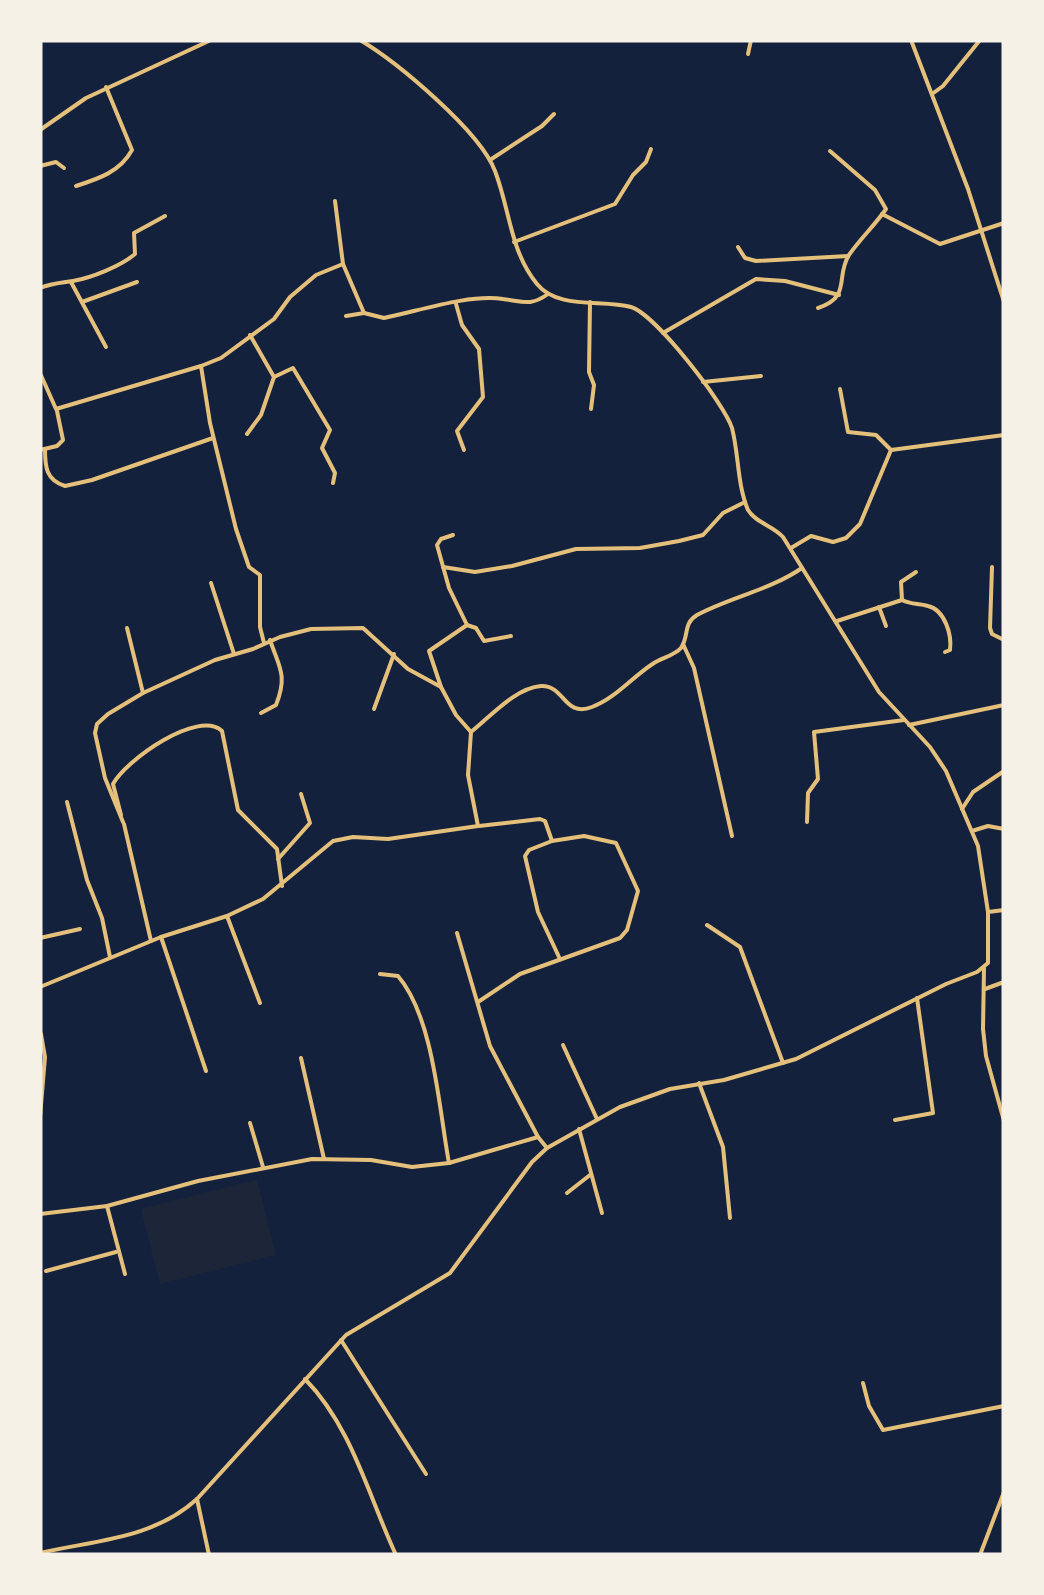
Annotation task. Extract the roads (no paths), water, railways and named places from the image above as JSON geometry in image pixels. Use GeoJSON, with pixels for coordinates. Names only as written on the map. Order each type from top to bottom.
{"type":"FeatureCollection","features":[{"type":"Feature","properties":{"kind":"street"},"geometry":{"type":"LineString","coordinates":[[40,130],[106,88],[211,40]]}},
{"type":"Feature","properties":{"kind":"street"},"geometry":{"type":"LineString","coordinates":[[360,40],[394,62],[490,160],[514,242],[531,275],[548,294],[632,307],[651,318],[664,332],[728,418],[745,502],[752,516],[777,530],[791,548],[878,692],[939,758],[982,860],[989,957],[984,968],[986,1056],[1001,1095],[1004,1121]]}},
{"type":"Feature","properties":{"kind":"street"},"geometry":{"type":"LineString","coordinates":[[748,54],[751,40]]}},
{"type":"Feature","properties":{"kind":"street"},"geometry":{"type":"LineString","coordinates":[[911,40],[968,189],[1004,302]]}},
{"type":"Feature","properties":{"kind":"street"},"geometry":{"type":"LineString","coordinates":[[932,94],[980,40]]}},
{"type":"Feature","properties":{"kind":"street"},"geometry":{"type":"LineString","coordinates":[[76,186],[108,174],[132,150],[106,88]]}},
{"type":"Feature","properties":{"kind":"street"},"geometry":{"type":"LineString","coordinates":[[490,160],[554,114]]}},
{"type":"Feature","properties":{"kind":"street"},"geometry":{"type":"LineString","coordinates":[[514,242],[615,204],[651,149]]}},
{"type":"Feature","properties":{"kind":"street"},"geometry":{"type":"LineString","coordinates":[[818,308],[839,295],[848,256],[885,205],[876,190],[830,152]]}},
{"type":"Feature","properties":{"kind":"street"},"geometry":{"type":"LineString","coordinates":[[40,166],[56,162],[64,168]]}},
{"type":"Feature","properties":{"kind":"street"},"geometry":{"type":"LineString","coordinates":[[335,202],[343,264],[364,313]]}},
{"type":"Feature","properties":{"kind":"street"},"geometry":{"type":"LineString","coordinates":[[882,214],[940,244],[1004,223]]}},
{"type":"Feature","properties":{"kind":"street"},"geometry":{"type":"LineString","coordinates":[[40,288],[60,281],[71,282],[131,258],[136,248],[134,233],[165,216]]}},
{"type":"Feature","properties":{"kind":"street"},"geometry":{"type":"LineString","coordinates":[[738,247],[745,258],[756,261],[848,256]]}},
{"type":"Feature","properties":{"kind":"street"},"geometry":{"type":"LineString","coordinates":[[56,409],[221,358],[274,318],[305,284],[343,264]]}},
{"type":"Feature","properties":{"kind":"street"},"geometry":{"type":"LineString","coordinates":[[664,332],[756,279],[785,281],[839,295]]}},
{"type":"Feature","properties":{"kind":"street"},"geometry":{"type":"LineString","coordinates":[[71,282],[106,346]]}},
{"type":"Feature","properties":{"kind":"street"},"geometry":{"type":"LineString","coordinates":[[82,302],[137,282]]}},
{"type":"Feature","properties":{"kind":"street"},"geometry":{"type":"LineString","coordinates":[[346,316],[364,313],[384,318],[501,298],[523,304],[548,294]]}},
{"type":"Feature","properties":{"kind":"street"},"geometry":{"type":"LineString","coordinates":[[590,302],[589,372],[594,385],[591,408]]}},
{"type":"Feature","properties":{"kind":"street"},"geometry":{"type":"LineString","coordinates":[[456,304],[462,325],[479,349],[482,397],[457,431],[464,450]]}},
{"type":"Feature","properties":{"kind":"street"},"geometry":{"type":"LineString","coordinates":[[250,335],[274,376]]}},
{"type":"Feature","properties":{"kind":"street"},"geometry":{"type":"LineString","coordinates":[[200,366],[245,556],[249,567],[260,575],[260,627],[282,668],[276,705],[261,713]]}},
{"type":"Feature","properties":{"kind":"street"},"geometry":{"type":"LineString","coordinates":[[248,434],[261,416],[274,376],[290,367],[330,430],[322,448],[335,473],[333,483]]}},
{"type":"Feature","properties":{"kind":"street"},"geometry":{"type":"LineString","coordinates":[[40,373],[56,409],[63,440],[42,450],[46,472],[58,484],[92,480],[214,438]]}},
{"type":"Feature","properties":{"kind":"street"},"geometry":{"type":"LineString","coordinates":[[702,382],[761,376]]}},
{"type":"Feature","properties":{"kind":"street"},"geometry":{"type":"LineString","coordinates":[[840,389],[848,432],[876,435],[891,450]]}},
{"type":"Feature","properties":{"kind":"street"},"geometry":{"type":"LineString","coordinates":[[891,450],[1004,435]]}},
{"type":"Feature","properties":{"kind":"street"},"geometry":{"type":"LineString","coordinates":[[791,548],[811,536],[833,542],[855,531],[891,450]]}},
{"type":"Feature","properties":{"kind":"street"},"geometry":{"type":"LineString","coordinates":[[443,567],[475,572],[576,549],[640,548],[680,541],[704,535],[722,514],[745,502]]}},
{"type":"Feature","properties":{"kind":"street"},"geometry":{"type":"LineString","coordinates":[[453,535],[441,538],[437,545],[467,625],[476,628],[484,641],[511,636]]}},
{"type":"Feature","properties":{"kind":"street"},"geometry":{"type":"LineString","coordinates":[[732,836],[694,668],[683,644],[686,628],[696,616],[774,583],[803,566]]}},
{"type":"Feature","properties":{"kind":"street"},"geometry":{"type":"LineString","coordinates":[[992,567],[990,628],[992,634],[1004,640]]}},
{"type":"Feature","properties":{"kind":"street"},"geometry":{"type":"LineString","coordinates":[[902,600],[901,582],[916,572]]}},
{"type":"Feature","properties":{"kind":"street"},"geometry":{"type":"LineString","coordinates":[[211,583],[234,654]]}},
{"type":"Feature","properties":{"kind":"street"},"geometry":{"type":"LineString","coordinates":[[835,622],[902,600],[930,606],[940,613],[952,643],[945,652]]}},
{"type":"Feature","properties":{"kind":"street"},"geometry":{"type":"LineString","coordinates":[[879,607],[886,626]]}},
{"type":"Feature","properties":{"kind":"street"},"geometry":{"type":"LineString","coordinates":[[467,625],[429,651],[441,688],[471,732],[468,776],[478,826]]}},
{"type":"Feature","properties":{"kind":"street"},"geometry":{"type":"LineString","coordinates":[[123,822],[105,778],[95,728],[120,705],[234,654],[311,629],[355,626],[370,631],[421,678],[441,688]]}},
{"type":"Feature","properties":{"kind":"street"},"geometry":{"type":"LineString","coordinates":[[127,628],[143,693]]}},
{"type":"Feature","properties":{"kind":"street"},"geometry":{"type":"LineString","coordinates":[[471,732],[534,687],[554,689],[572,709],[590,708],[618,693],[683,644]]}},
{"type":"Feature","properties":{"kind":"street"},"geometry":{"type":"LineString","coordinates":[[374,709],[394,654]]}},
{"type":"Feature","properties":{"kind":"street"},"geometry":{"type":"LineString","coordinates":[[909,725],[1004,705]]}},
{"type":"Feature","properties":{"kind":"street"},"geometry":{"type":"LineString","coordinates":[[807,822],[808,793],[818,778],[814,732],[904,720]]}},
{"type":"Feature","properties":{"kind":"street"},"geometry":{"type":"LineString","coordinates":[[150,941],[113,784],[144,754],[173,736],[211,724],[222,732],[238,810],[274,844],[282,886]]}},
{"type":"Feature","properties":{"kind":"street"},"geometry":{"type":"LineString","coordinates":[[962,809],[973,792],[1004,770]]}},
{"type":"Feature","properties":{"kind":"street"},"geometry":{"type":"LineString","coordinates":[[278,859],[310,822],[301,794]]}},
{"type":"Feature","properties":{"kind":"street"},"geometry":{"type":"LineString","coordinates":[[67,802],[110,958]]}},
{"type":"Feature","properties":{"kind":"street"},"geometry":{"type":"LineString","coordinates":[[40,987],[264,899],[323,848],[341,838],[388,839],[540,819],[545,821],[552,840]]}},
{"type":"Feature","properties":{"kind":"street"},"geometry":{"type":"LineString","coordinates":[[972,831],[988,826],[1004,829]]}},
{"type":"Feature","properties":{"kind":"street"},"geometry":{"type":"LineString","coordinates":[[478,1002],[520,974],[620,938],[627,930],[638,891],[616,842],[584,836],[552,840],[529,850],[525,856],[538,912],[559,958]]}},
{"type":"Feature","properties":{"kind":"street"},"geometry":{"type":"LineString","coordinates":[[988,912],[1004,910]]}},
{"type":"Feature","properties":{"kind":"street"},"geometry":{"type":"LineString","coordinates":[[227,916],[260,1004]]}},
{"type":"Feature","properties":{"kind":"street"},"geometry":{"type":"LineString","coordinates":[[707,925],[740,946],[784,1063]]}},
{"type":"Feature","properties":{"kind":"street"},"geometry":{"type":"LineString","coordinates":[[40,938],[80,929]]}},
{"type":"Feature","properties":{"kind":"street"},"geometry":{"type":"LineString","coordinates":[[457,933],[490,1046],[547,1148]]}},
{"type":"Feature","properties":{"kind":"street"},"geometry":{"type":"LineString","coordinates":[[160,937],[206,1071]]}},
{"type":"Feature","properties":{"kind":"street"},"geometry":{"type":"LineString","coordinates":[[40,1552],[152,1528],[176,1518],[340,1340],[450,1274],[532,1162],[547,1148],[647,1096],[784,1063],[984,968]]}},
{"type":"Feature","properties":{"kind":"street"},"geometry":{"type":"LineString","coordinates":[[380,974],[392,974],[402,980],[420,1019],[450,1163]]}},
{"type":"Feature","properties":{"kind":"street"},"geometry":{"type":"LineString","coordinates":[[984,990],[1004,982]]}},
{"type":"Feature","properties":{"kind":"street"},"geometry":{"type":"LineString","coordinates":[[896,1120],[934,1113],[917,998]]}},
{"type":"Feature","properties":{"kind":"street"},"geometry":{"type":"LineString","coordinates":[[40,1117],[45,1058],[41,1034]]}},
{"type":"Feature","properties":{"kind":"street"},"geometry":{"type":"LineString","coordinates":[[563,1045],[597,1120]]}},
{"type":"Feature","properties":{"kind":"street"},"geometry":{"type":"LineString","coordinates":[[300,1058],[324,1159]]}},
{"type":"Feature","properties":{"kind":"street"},"geometry":{"type":"LineString","coordinates":[[700,1083],[723,1147],[730,1218]]}},
{"type":"Feature","properties":{"kind":"street"},"geometry":{"type":"LineString","coordinates":[[250,1122],[262,1167]]}},
{"type":"Feature","properties":{"kind":"street"},"geometry":{"type":"LineString","coordinates":[[579,1129],[602,1213]]}},
{"type":"Feature","properties":{"kind":"street"},"geometry":{"type":"LineString","coordinates":[[40,1214],[107,1206],[262,1167],[324,1159],[412,1166],[450,1163],[538,1136]]}},
{"type":"Feature","properties":{"kind":"street"},"geometry":{"type":"LineString","coordinates":[[567,1193],[590,1175]]}},
{"type":"Feature","properties":{"kind":"street"},"geometry":{"type":"LineString","coordinates":[[107,1206],[124,1274]]}},
{"type":"Feature","properties":{"kind":"street"},"geometry":{"type":"LineString","coordinates":[[46,1272],[116,1252]]}},
{"type":"Feature","properties":{"kind":"street"},"geometry":{"type":"LineString","coordinates":[[340,1340],[426,1474]]}},
{"type":"Feature","properties":{"kind":"street"},"geometry":{"type":"LineString","coordinates":[[305,1379],[321,1395],[346,1436],[396,1555]]}},
{"type":"Feature","properties":{"kind":"street"},"geometry":{"type":"LineString","coordinates":[[863,1382],[869,1406],[883,1430],[1004,1406]]}},
{"type":"Feature","properties":{"kind":"street"},"geometry":{"type":"LineString","coordinates":[[980,1555],[1004,1492]]}},
{"type":"Feature","properties":{"kind":"street"},"geometry":{"type":"LineString","coordinates":[[197,1499],[208,1555]]}}]}
